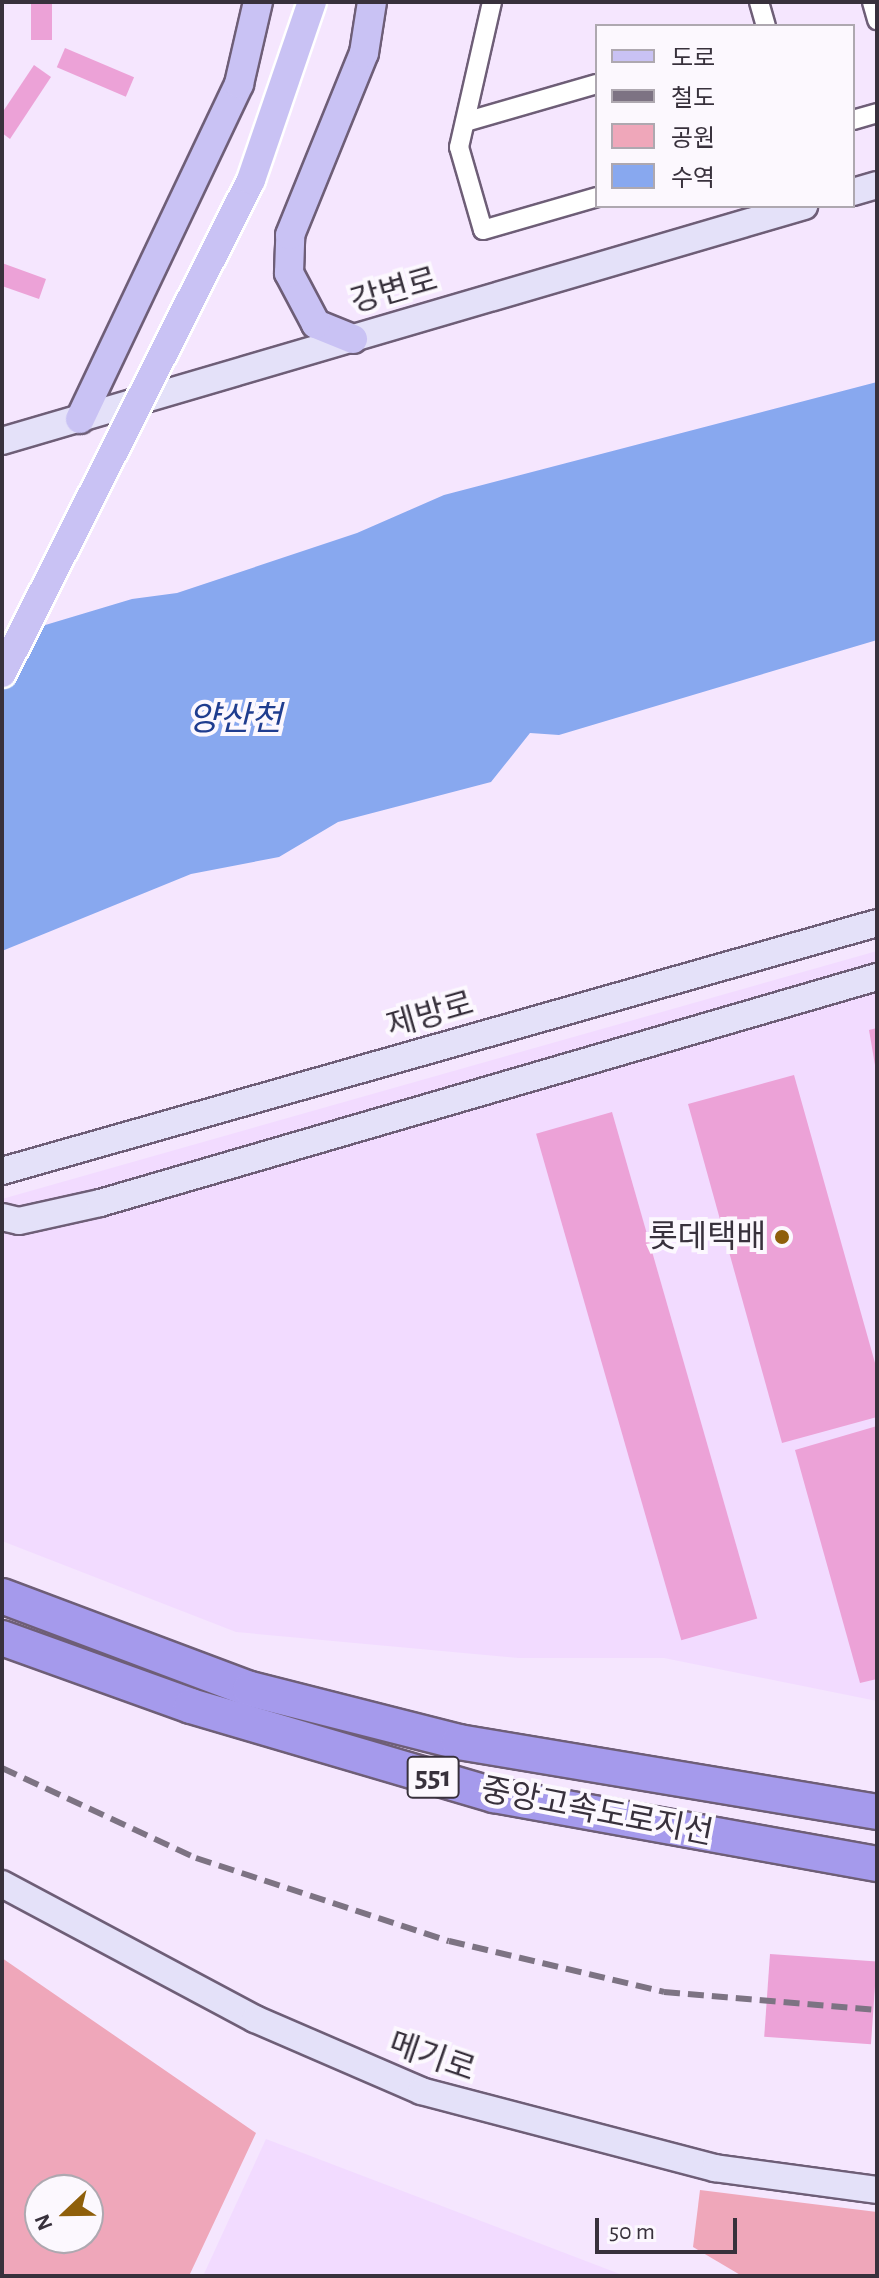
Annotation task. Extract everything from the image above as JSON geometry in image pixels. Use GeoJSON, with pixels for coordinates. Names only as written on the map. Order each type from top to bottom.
{"type":"FeatureCollection","features":[{"type":"Feature","properties":{"kind":"highway","name":"중앙고속도로지선"},"geometry":{"type":"LineString","coordinates":[[2,1596],[250,1689],[459,1742],[877,1812]]}},
{"type":"Feature","properties":{"kind":"highway","name":"중앙고속도로지선"},"geometry":{"type":"LineString","coordinates":[[2,1638],[191,1706],[494,1795],[877,1864]]}},
{"type":"Feature","properties":{"kind":"main road"},"geometry":{"type":"LineString","coordinates":[[80,419],[239,84],[258,2]]}},
{"type":"Feature","properties":{"kind":"main road"},"geometry":{"type":"LineString","coordinates":[[2,673],[251,180],[312,2]]}},
{"type":"Feature","properties":{"kind":"main road"},"geometry":{"type":"LineString","coordinates":[[353,339],[316,324],[289,273],[290,235],[364,53],[372,2]]}},
{"type":"Feature","properties":{"kind":"street"},"geometry":{"type":"LineString","coordinates":[[492,2],[459,147],[483,230],[595,198]]}},
{"type":"Feature","properties":{"kind":"street"},"geometry":{"type":"LineString","coordinates":[[759,2],[765,24]]}},
{"type":"Feature","properties":{"kind":"street"},"geometry":{"type":"LineString","coordinates":[[872,2],[877,20]]}},
{"type":"Feature","properties":{"kind":"street"},"geometry":{"type":"LineString","coordinates":[[465,122],[595,85]]}},
{"type":"Feature","properties":{"kind":"street"},"geometry":{"type":"LineString","coordinates":[[855,119],[877,113]]}},
{"type":"Feature","properties":{"kind":"street"},"geometry":{"type":"LineString","coordinates":[[855,191],[877,185]]}},
{"type":"Feature","properties":{"kind":"street","name":"강변로"},"geometry":{"type":"LineString","coordinates":[[2,441],[797,208]]}},
{"type":"Feature","properties":{"kind":"street","name":"제방로"},"geometry":{"type":"LineString","coordinates":[[2,1171],[877,923]]}},
{"type":"Feature","properties":{"kind":"street"},"geometry":{"type":"LineString","coordinates":[[2,1217],[19,1221],[100,1203],[877,977]]}},
{"type":"Feature","properties":{"kind":"street","name":"메기로"},"geometry":{"type":"LineString","coordinates":[[2,1884],[255,2019],[421,2091],[715,2168],[877,2190]]}},
{"type":"Feature","properties":{"kind":"shaded area"},"geometry":{"type":"Polygon","coordinates":[[[877,951],[877,1701],[664,1658],[518,1658],[236,1632],[2,1541],[2,1199],[877,951]]]}},
{"type":"Feature","properties":{"kind":"shaded area"},"geometry":{"type":"Polygon","coordinates":[[[266,2139],[625,2276],[203,2276],[266,2139]]]}},
{"type":"Feature","properties":{"kind":"green space"},"geometry":{"type":"Polygon","coordinates":[[[2,1958],[256,2133],[189,2276],[2,2276],[2,1958]]]}},
{"type":"Feature","properties":{"kind":"green space"},"geometry":{"type":"Polygon","coordinates":[[[700,2190],[877,2212],[877,2276],[742,2276],[693,2247],[700,2190]]]}},
{"type":"Feature","properties":{"kind":"water","name":"양산천"},"geometry":{"type":"Polygon","coordinates":[[[877,382],[877,640],[559,735],[530,733],[491,782],[338,822],[279,857],[191,874],[2,951],[2,638],[132,599],[177,593],[357,533],[444,495],[877,382]]]}},
{"type":"Feature","properties":{"kind":"building"},"geometry":{"type":"Polygon","coordinates":[[[31,2],[52,2],[52,40],[31,40],[31,2]]]}},
{"type":"Feature","properties":{"kind":"building"},"geometry":{"type":"Polygon","coordinates":[[[65,48],[134,77],[126,97],[57,67],[65,48]]]}},
{"type":"Feature","properties":{"kind":"building"},"geometry":{"type":"Polygon","coordinates":[[[34,65],[51,77],[10,139],[2,133],[2,113],[34,65]]]}},
{"type":"Feature","properties":{"kind":"building"},"geometry":{"type":"Polygon","coordinates":[[[2,263],[46,279],[39,299],[2,286],[2,263]]]}},
{"type":"Feature","properties":{"kind":"building"},"geometry":{"type":"Polygon","coordinates":[[[877,1028],[877,1071],[876,1071],[869,1030],[877,1028]]]}},
{"type":"Feature","properties":{"kind":"building","name":"롯데택배"},"geometry":{"type":"Polygon","coordinates":[[[794,1075],[877,1370],[877,1417],[782,1443],[688,1104],[794,1075]]]}},
{"type":"Feature","properties":{"kind":"building"},"geometry":{"type":"Polygon","coordinates":[[[612,1112],[757,1619],[681,1640],[536,1134],[612,1112]]]}},
{"type":"Feature","properties":{"kind":"building"},"geometry":{"type":"Polygon","coordinates":[[[877,1426],[877,1679],[860,1683],[795,1450],[877,1426]]]}},
{"type":"Feature","properties":{"kind":"building"},"geometry":{"type":"Polygon","coordinates":[[[770,1954],[877,1961],[871,2044],[764,2037],[770,1954]]]}},
{"type":"Feature","properties":{"kind":"railway"},"geometry":{"type":"LineString","coordinates":[[2,1768],[196,1858],[449,1941],[664,1992],[877,2010]]}},
{"type":"Feature","properties":{"kind":"place","name":"롯데택배"},"geometry":{"type":"Point","coordinates":[782,1237]}}]}
